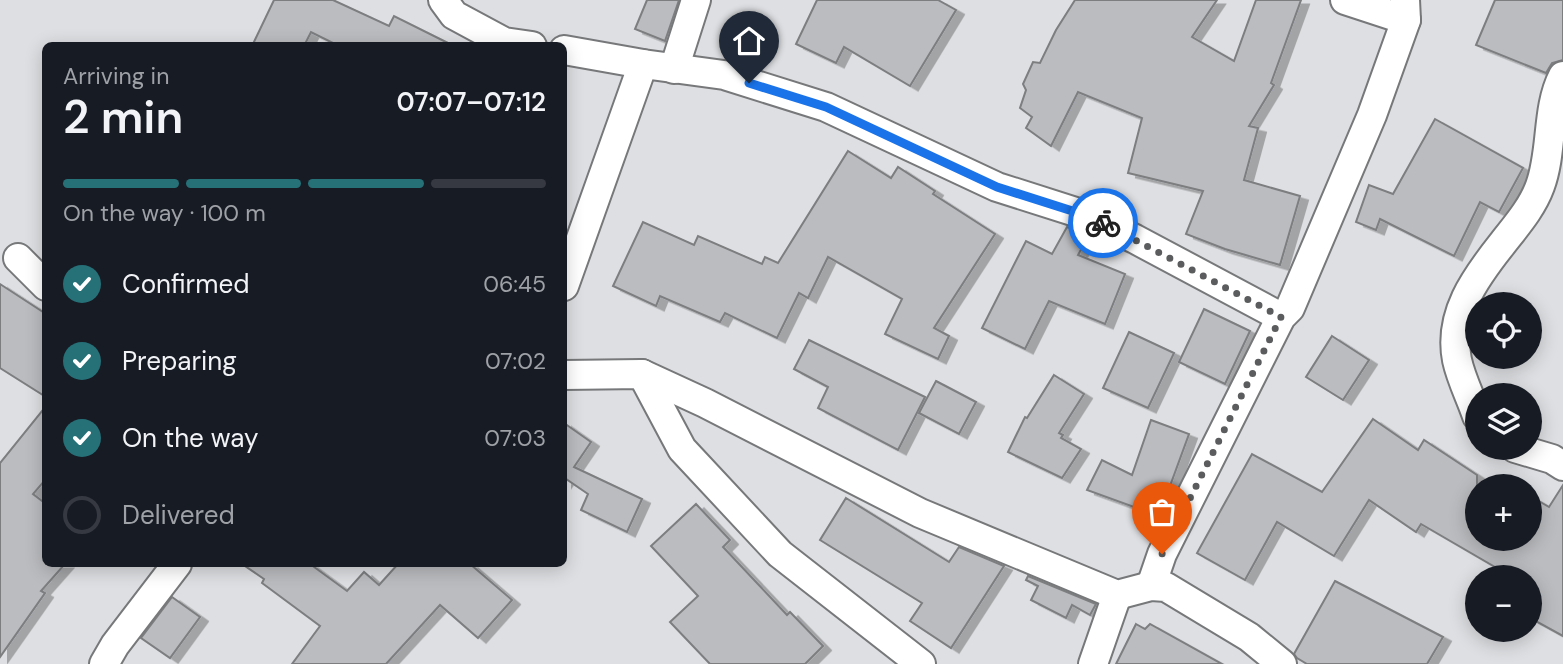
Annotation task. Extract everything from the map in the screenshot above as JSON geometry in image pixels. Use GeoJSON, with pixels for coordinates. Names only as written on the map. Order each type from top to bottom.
{"type":"FeatureCollection","features":[{"type":"Feature","properties":{"kind":"street"},"geometry":{"type":"LineString","coordinates":[[443,0],[454,15],[504,42]]}},
{"type":"Feature","properties":{"kind":"street"},"geometry":{"type":"LineString","coordinates":[[674,69],[696,0]]}},
{"type":"Feature","properties":{"kind":"street"},"geometry":{"type":"LineString","coordinates":[[1151,586],[1162,554],[1281,317],[1290,309],[1372,115],[1406,10],[1345,0]]}},
{"type":"Feature","properties":{"kind":"street"},"geometry":{"type":"LineString","coordinates":[[567,51],[724,75],[826,107],[997,187],[1085,215],[1281,317]]}},
{"type":"Feature","properties":{"kind":"street"},"geometry":{"type":"LineString","coordinates":[[567,278],[643,64]]}},
{"type":"Feature","properties":{"kind":"street"},"geometry":{"type":"LineString","coordinates":[[1465,383],[1457,361],[1455,331],[1464,300],[1524,216],[1540,186],[1556,90],[1563,76]]}},
{"type":"Feature","properties":{"kind":"street"},"geometry":{"type":"LineString","coordinates":[[18,258],[42,282]]}},
{"type":"Feature","properties":{"kind":"street"},"geometry":{"type":"LineString","coordinates":[[567,375],[642,374],[705,403],[920,513],[1117,595],[1151,586],[1166,587],[1249,637],[1282,664]]}},
{"type":"Feature","properties":{"kind":"street"},"geometry":{"type":"LineString","coordinates":[[642,374],[682,449],[780,554],[921,664]]}},
{"type":"Feature","properties":{"kind":"street"},"geometry":{"type":"LineString","coordinates":[[1542,456],[1563,466]]}},
{"type":"Feature","properties":{"kind":"street"},"geometry":{"type":"LineString","coordinates":[[104,664],[175,567]]}},
{"type":"Feature","properties":{"kind":"street"},"geometry":{"type":"LineString","coordinates":[[1093,664],[1117,595]]}},
{"type":"Feature","properties":{"kind":"building"},"geometry":{"type":"Polygon","coordinates":[[[274,0],[333,0],[389,26],[394,16],[446,42],[331,42],[311,32],[306,42],[254,42],[274,0]]]}},
{"type":"Feature","properties":{"kind":"building"},"geometry":{"type":"Polygon","coordinates":[[[647,0],[679,0],[665,41],[635,29],[647,0]]]}},
{"type":"Feature","properties":{"kind":"building"},"geometry":{"type":"Polygon","coordinates":[[[817,0],[938,0],[956,10],[910,86],[844,47],[836,63],[796,44],[817,0]]]}},
{"type":"Feature","properties":{"kind":"building"},"geometry":{"type":"Polygon","coordinates":[[[1075,0],[1217,0],[1192,37],[1234,61],[1256,0],[1301,0],[1271,83],[1274,85],[1249,126],[1258,128],[1244,180],[1300,196],[1280,265],[1186,234],[1203,191],[1128,173],[1142,118],[1078,92],[1051,146],[1026,128],[1032,117],[1020,108],[1026,90],[1023,84],[1033,62],[1040,63],[1075,0]]]}},
{"type":"Feature","properties":{"kind":"building"},"geometry":{"type":"Polygon","coordinates":[[[1495,0],[1563,0],[1563,60],[1552,63],[1546,73],[1476,45],[1495,0]]]}},
{"type":"Feature","properties":{"kind":"building"},"geometry":{"type":"Polygon","coordinates":[[[1435,119],[1523,168],[1499,212],[1480,202],[1454,256],[1380,219],[1376,230],[1356,222],[1369,185],[1393,194],[1435,119]]]}},
{"type":"Feature","properties":{"kind":"building"},"geometry":{"type":"Polygon","coordinates":[[[848,151],[891,178],[898,167],[935,191],[933,194],[995,234],[934,328],[949,336],[938,359],[885,334],[902,299],[828,257],[808,298],[799,293],[777,338],[725,313],[720,322],[660,296],[656,306],[613,286],[643,222],[694,245],[698,236],[762,264],[765,257],[778,263],[848,151]]]}},
{"type":"Feature","properties":{"kind":"building"},"geometry":{"type":"Polygon","coordinates":[[[1067,227],[1089,235],[1078,255],[1125,274],[1105,324],[1049,301],[1025,349],[982,328],[1026,241],[1052,254],[1067,227]]]}},
{"type":"Feature","properties":{"kind":"building"},"geometry":{"type":"Polygon","coordinates":[[[0,284],[42,311],[42,394],[0,368],[0,284]]]}},
{"type":"Feature","properties":{"kind":"building"},"geometry":{"type":"Polygon","coordinates":[[[1204,309],[1250,331],[1225,384],[1179,362],[1204,309]]]}},
{"type":"Feature","properties":{"kind":"building"},"geometry":{"type":"Polygon","coordinates":[[[1129,332],[1174,353],[1148,408],[1103,388],[1129,332]]]}},
{"type":"Feature","properties":{"kind":"building"},"geometry":{"type":"Polygon","coordinates":[[[1332,336],[1369,360],[1343,400],[1306,377],[1332,336]]]}},
{"type":"Feature","properties":{"kind":"building"},"geometry":{"type":"Polygon","coordinates":[[[809,340],[925,397],[898,450],[818,408],[828,387],[794,369],[809,340]]]}},
{"type":"Feature","properties":{"kind":"building"},"geometry":{"type":"Polygon","coordinates":[[[1054,375],[1084,394],[1059,433],[1063,435],[1061,438],[1081,449],[1062,478],[1008,452],[1025,417],[1027,418],[1054,375]]]}},
{"type":"Feature","properties":{"kind":"building"},"geometry":{"type":"Polygon","coordinates":[[[936,381],[976,402],[959,434],[919,413],[936,381]]]}},
{"type":"Feature","properties":{"kind":"building"},"geometry":{"type":"Polygon","coordinates":[[[42,411],[42,484],[33,494],[42,501],[42,567],[62,567],[41,591],[45,593],[0,657],[0,463],[42,411]]]}},
{"type":"Feature","properties":{"kind":"building"},"geometry":{"type":"Polygon","coordinates":[[[1373,419],[1418,450],[1424,440],[1475,474],[1465,474],[1465,550],[1421,524],[1416,532],[1369,500],[1334,556],[1277,522],[1245,580],[1197,553],[1252,454],[1322,492],[1373,419]]]}},
{"type":"Feature","properties":{"kind":"building"},"geometry":{"type":"Polygon","coordinates":[[[1151,420],[1189,434],[1159,516],[1087,490],[1102,460],[1132,475],[1151,420]]]}},
{"type":"Feature","properties":{"kind":"building"},"geometry":{"type":"Polygon","coordinates":[[[567,425],[591,442],[574,467],[642,499],[627,532],[581,510],[588,494],[567,480],[567,425]]]}},
{"type":"Feature","properties":{"kind":"building"},"geometry":{"type":"Polygon","coordinates":[[[1563,485],[1563,636],[1542,625],[1542,565],[1492,565],[1468,551],[1542,551],[1542,503],[1549,507],[1563,485]]]}},
{"type":"Feature","properties":{"kind":"building"},"geometry":{"type":"Polygon","coordinates":[[[846,498],[949,562],[959,547],[1004,566],[951,648],[910,621],[922,603],[820,540],[846,498]]]}},
{"type":"Feature","properties":{"kind":"building"},"geometry":{"type":"Polygon","coordinates":[[[696,504],[730,540],[723,547],[787,615],[790,612],[823,646],[805,664],[710,664],[670,622],[698,596],[651,546],[696,504]]]}},
{"type":"Feature","properties":{"kind":"building"},"geometry":{"type":"Polygon","coordinates":[[[246,567],[314,567],[347,591],[364,572],[379,585],[395,567],[474,567],[512,600],[478,638],[440,605],[386,664],[292,664],[320,626],[262,583],[264,579],[246,567]]]}},
{"type":"Feature","properties":{"kind":"building"},"geometry":{"type":"Polygon","coordinates":[[[1028,576],[1096,604],[1090,615],[1072,605],[1066,618],[1031,600],[1038,586],[1026,580],[1028,576]]]}},
{"type":"Feature","properties":{"kind":"building"},"geometry":{"type":"Polygon","coordinates":[[[1335,581],[1443,637],[1427,664],[1307,664],[1297,658],[1294,654],[1335,581]]]}},
{"type":"Feature","properties":{"kind":"building"},"geometry":{"type":"Polygon","coordinates":[[[172,597],[200,617],[170,658],[141,638],[172,597]]]}},
{"type":"Feature","properties":{"kind":"building"},"geometry":{"type":"Polygon","coordinates":[[[1136,624],[1145,629],[1150,624],[1222,664],[1116,664],[1136,624]]]}},
{"type":"Feature","properties":{"kind":"way so far"},"geometry":{"type":"LineString","coordinates":[[1103,223],[1281,317],[1162,554]]}},
{"type":"Feature","properties":{"kind":"route"},"geometry":{"type":"LineString","coordinates":[[749,83],[826,107],[997,187],[1103,223]]}}]}
